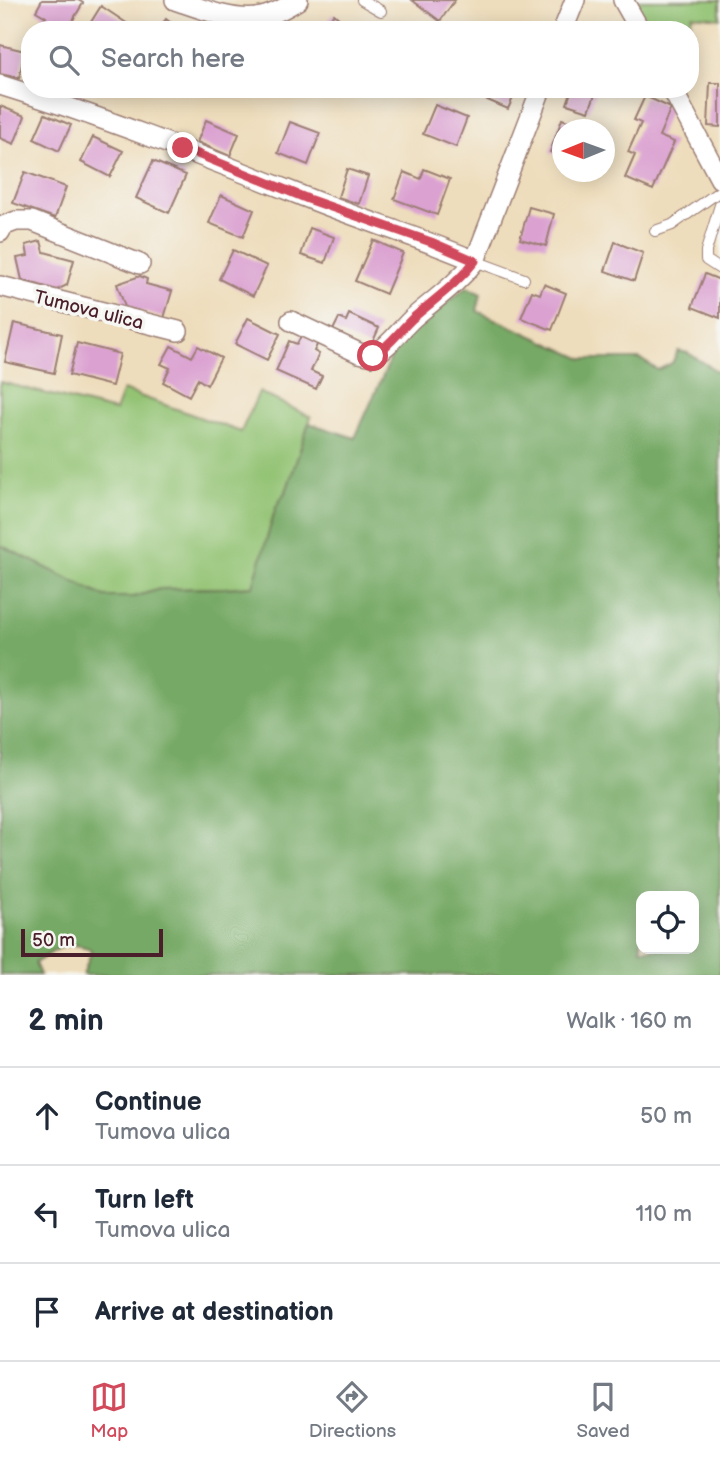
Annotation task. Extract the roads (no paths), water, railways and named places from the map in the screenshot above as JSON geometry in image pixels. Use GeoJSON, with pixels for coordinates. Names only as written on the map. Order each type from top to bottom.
{"type":"FeatureCollection","features":[{"type":"Feature","properties":{"kind":"street"},"geometry":{"type":"LineString","coordinates":[[175,0],[218,14],[257,18],[298,0]]}},
{"type":"Feature","properties":{"kind":"street"},"geometry":{"type":"LineString","coordinates":[[567,21],[575,0]]}},
{"type":"Feature","properties":{"kind":"street"},"geometry":{"type":"LineString","coordinates":[[623,0],[635,21]]}},
{"type":"Feature","properties":{"kind":"street"},"geometry":{"type":"LineString","coordinates":[[0,85],[21,91]]}},
{"type":"Feature","properties":{"kind":"street"},"geometry":{"type":"LineString","coordinates":[[43,98],[183,148],[308,199],[431,242],[475,261]]}},
{"type":"Feature","properties":{"kind":"street"},"geometry":{"type":"LineString","coordinates":[[291,321],[359,353],[373,356],[387,348],[411,320],[458,282],[475,261],[538,98]]}},
{"type":"Feature","properties":{"kind":"street"},"geometry":{"type":"LineString","coordinates":[[677,98],[720,179]]}},
{"type":"Feature","properties":{"kind":"street"},"geometry":{"type":"LineString","coordinates":[[0,232],[3,226],[16,221],[32,221],[140,264]]}},
{"type":"Feature","properties":{"kind":"street","name":"Tumova ulica"},"geometry":{"type":"LineString","coordinates":[[0,286],[178,331]]}},
{"type":"Feature","properties":{"kind":"lane"},"geometry":{"type":"LineString","coordinates":[[362,0],[381,10]]}},
{"type":"Feature","properties":{"kind":"lane"},"geometry":{"type":"LineString","coordinates":[[655,231],[672,225],[720,191]]}},
{"type":"Feature","properties":{"kind":"lane"},"geometry":{"type":"LineString","coordinates":[[720,205],[706,251],[706,260],[720,269]]}},
{"type":"Feature","properties":{"kind":"lane"},"geometry":{"type":"LineString","coordinates":[[475,261],[524,279]]}}]}
